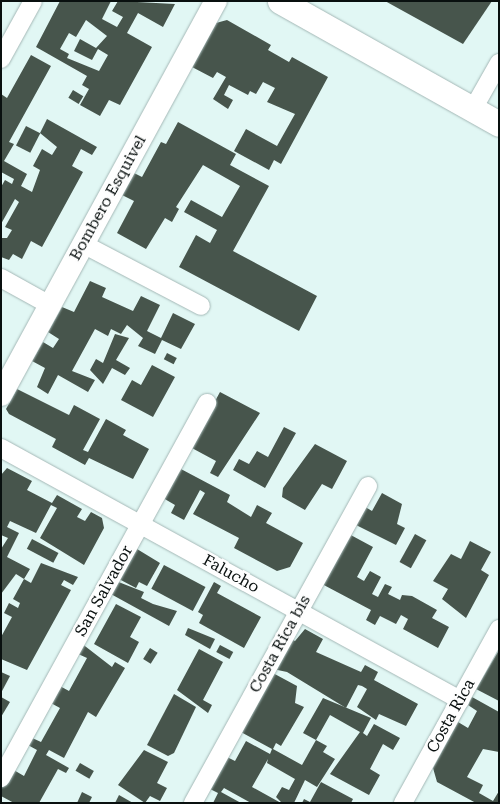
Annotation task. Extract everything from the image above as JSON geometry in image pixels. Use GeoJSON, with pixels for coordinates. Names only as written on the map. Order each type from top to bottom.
{"type":"FeatureCollection","features":[{"type":"Feature","properties":{"kind":"main road"},"geometry":{"type":"LineString","coordinates":[[280,1],[499,124]]}},
{"type":"Feature","properties":{"kind":"street"},"geometry":{"type":"LineString","coordinates":[[1,59],[33,1]]}},
{"type":"Feature","properties":{"kind":"street","name":"Bombero Esquivel"},"geometry":{"type":"LineString","coordinates":[[1,394],[216,1]]}},
{"type":"Feature","properties":{"kind":"street"},"geometry":{"type":"LineString","coordinates":[[473,109],[499,64]]}},
{"type":"Feature","properties":{"kind":"street"},"geometry":{"type":"LineString","coordinates":[[83,244],[201,306]]}},
{"type":"Feature","properties":{"kind":"street"},"geometry":{"type":"LineString","coordinates":[[1,278],[50,305]]}},
{"type":"Feature","properties":{"kind":"street","name":"San Salvador"},"geometry":{"type":"LineString","coordinates":[[1,778],[207,403]]}},
{"type":"Feature","properties":{"kind":"street","name":"Falucho"},"geometry":{"type":"LineString","coordinates":[[1,448],[460,700]]}},
{"type":"Feature","properties":{"kind":"street","name":"Costa Rica bis"},"geometry":{"type":"LineString","coordinates":[[193,803],[368,486]]}},
{"type":"Feature","properties":{"kind":"street","name":"Costa Rica"},"geometry":{"type":"LineString","coordinates":[[410,800],[460,700],[499,629]]}},
{"type":"Feature","properties":{"kind":"building"},"geometry":{"type":"Polygon","coordinates":[[[60,1],[111,1],[102,19],[117,27],[123,17],[112,11],[118,1],[175,4],[163,27],[138,13],[127,33],[152,47],[120,105],[109,100],[100,116],[80,105],[89,89],[82,85],[87,76],[36,47],[60,1]],[[86,20],[76,37],[69,33],[60,49],[69,54],[67,58],[99,71],[108,55],[98,49],[92,60],[74,51],[80,39],[96,48],[107,36],[86,20]]]}},
{"type":"Feature","properties":{"kind":"building"},"geometry":{"type":"Polygon","coordinates":[[[385,1],[492,1],[463,44],[385,1]]]}},
{"type":"Feature","properties":{"kind":"building"},"geometry":{"type":"Polygon","coordinates":[[[227,20],[271,45],[268,50],[289,62],[292,57],[328,77],[281,164],[274,160],[269,170],[234,151],[246,129],[277,146],[295,114],[267,102],[275,88],[263,82],[256,94],[250,91],[248,95],[229,85],[224,95],[233,100],[228,109],[213,99],[226,77],[217,72],[213,78],[192,67],[216,23],[227,20]]]}},
{"type":"Feature","properties":{"kind":"building"},"geometry":{"type":"Polygon","coordinates":[[[31,55],[51,66],[9,142],[14,144],[4,161],[27,174],[21,186],[32,192],[40,170],[33,166],[42,149],[52,155],[57,147],[40,133],[47,119],[97,147],[92,155],[81,149],[72,166],[83,172],[42,247],[31,241],[22,259],[13,254],[9,260],[1,257],[1,238],[7,238],[12,230],[5,227],[19,202],[15,199],[1,224],[1,187],[5,180],[12,184],[14,179],[1,172],[1,94],[7,98],[31,55]]]}},
{"type":"Feature","properties":{"kind":"building"},"geometry":{"type":"Polygon","coordinates":[[[73,90],[83,96],[79,104],[68,98],[73,90]]]}},
{"type":"Feature","properties":{"kind":"building"},"geometry":{"type":"Polygon","coordinates":[[[178,122],[236,154],[230,165],[269,186],[233,251],[317,296],[299,331],[179,267],[196,235],[210,243],[217,230],[184,212],[191,200],[222,217],[240,186],[203,165],[176,207],[179,209],[172,222],[165,218],[146,249],[117,233],[134,201],[122,195],[134,173],[142,177],[161,142],[166,144],[178,122]]]}},
{"type":"Feature","properties":{"kind":"building"},"geometry":{"type":"Polygon","coordinates":[[[26,126],[40,133],[30,153],[16,146],[26,126]]]}},
{"type":"Feature","properties":{"kind":"building"},"geometry":{"type":"Polygon","coordinates":[[[90,281],[106,288],[102,297],[133,311],[141,296],[160,305],[147,331],[161,338],[173,313],[195,324],[181,349],[162,340],[155,354],[138,346],[143,338],[127,325],[121,334],[111,329],[108,336],[95,329],[72,371],[95,380],[88,392],[58,375],[48,394],[37,387],[45,368],[32,361],[43,342],[53,348],[59,339],[48,332],[62,307],[74,312],[90,281]]]}},
{"type":"Feature","properties":{"kind":"building"},"geometry":{"type":"Polygon","coordinates":[[[115,334],[129,338],[116,360],[130,368],[125,375],[112,368],[103,384],[90,370],[96,359],[103,363],[115,334]]]}},
{"type":"Feature","properties":{"kind":"building"},"geometry":{"type":"Polygon","coordinates":[[[167,353],[177,358],[174,364],[164,359],[167,353]]]}},
{"type":"Feature","properties":{"kind":"building"},"geometry":{"type":"Polygon","coordinates":[[[152,365],[175,377],[153,417],[121,400],[132,380],[141,385],[152,365]]]}},
{"type":"Feature","properties":{"kind":"building"},"geometry":{"type":"Polygon","coordinates":[[[17,389],[69,415],[74,405],[100,419],[83,450],[88,452],[106,419],[126,430],[123,435],[149,449],[133,479],[89,458],[85,465],[52,447],[56,439],[9,414],[6,409],[17,389]]]}},
{"type":"Feature","properties":{"kind":"building"},"geometry":{"type":"Polygon","coordinates":[[[220,392],[260,413],[218,477],[210,473],[216,461],[190,447],[220,392]]]}},
{"type":"Feature","properties":{"kind":"building"},"geometry":{"type":"Polygon","coordinates":[[[284,427],[296,433],[265,488],[233,470],[239,459],[249,464],[257,451],[268,457],[284,427]]]}},
{"type":"Feature","properties":{"kind":"building"},"geometry":{"type":"Polygon","coordinates":[[[315,444],[347,461],[332,489],[322,484],[305,510],[282,497],[283,488],[315,444]]]}},
{"type":"Feature","properties":{"kind":"building"},"geometry":{"type":"Polygon","coordinates":[[[7,468],[32,481],[27,490],[52,503],[57,495],[82,509],[77,517],[85,521],[91,512],[102,518],[104,528],[84,565],[40,538],[57,508],[51,505],[36,533],[10,521],[7,527],[19,533],[7,557],[30,569],[24,579],[16,574],[1,594],[1,549],[8,538],[1,535],[1,475],[7,468]]]}},
{"type":"Feature","properties":{"kind":"building"},"geometry":{"type":"Polygon","coordinates":[[[179,468],[230,495],[227,502],[251,517],[257,505],[272,513],[266,523],[303,543],[290,567],[277,571],[234,548],[239,538],[193,514],[205,493],[200,490],[184,520],[171,513],[175,505],[163,498],[179,468]]]}},
{"type":"Feature","properties":{"kind":"building"},"geometry":{"type":"Polygon","coordinates":[[[382,493],[402,504],[397,524],[405,528],[396,545],[352,523],[362,505],[372,511],[382,493]]]}},
{"type":"Feature","properties":{"kind":"building"},"geometry":{"type":"Polygon","coordinates":[[[347,533],[373,547],[357,577],[364,581],[370,571],[381,577],[372,594],[378,597],[385,584],[392,587],[388,594],[400,600],[402,595],[412,596],[437,610],[432,618],[449,627],[438,648],[403,629],[408,619],[401,615],[396,624],[380,616],[375,625],[366,620],[371,610],[320,583],[347,533]]]}},
{"type":"Feature","properties":{"kind":"building"},"geometry":{"type":"Polygon","coordinates":[[[415,534],[426,540],[411,568],[399,562],[415,534]]]}},
{"type":"Feature","properties":{"kind":"building"},"geometry":{"type":"Polygon","coordinates":[[[32,539],[58,553],[53,563],[27,549],[32,539]]]}},
{"type":"Feature","properties":{"kind":"building"},"geometry":{"type":"Polygon","coordinates":[[[470,541],[491,552],[481,570],[489,575],[466,618],[442,599],[448,589],[433,581],[451,554],[461,559],[470,541]]]}},
{"type":"Feature","properties":{"kind":"building"},"geometry":{"type":"Polygon","coordinates":[[[137,549],[160,563],[147,586],[139,582],[136,588],[117,578],[137,549]]]}},
{"type":"Feature","properties":{"kind":"building"},"geometry":{"type":"Polygon","coordinates":[[[41,563],[78,577],[73,585],[64,580],[61,585],[71,590],[27,670],[1,659],[1,637],[12,617],[4,613],[9,603],[18,608],[20,603],[13,599],[24,579],[31,583],[41,563]]]}},
{"type":"Feature","properties":{"kind":"building"},"geometry":{"type":"Polygon","coordinates":[[[164,565],[205,587],[193,611],[151,589],[164,565]]]}},
{"type":"Feature","properties":{"kind":"building"},"geometry":{"type":"Polygon","coordinates":[[[116,581],[144,592],[141,598],[153,604],[177,611],[169,626],[109,593],[116,581]]]}},
{"type":"Feature","properties":{"kind":"building"},"geometry":{"type":"Polygon","coordinates":[[[214,582],[221,586],[217,593],[261,617],[244,648],[199,623],[203,615],[198,612],[214,582]]]}},
{"type":"Feature","properties":{"kind":"building"},"geometry":{"type":"Polygon","coordinates":[[[116,604],[141,617],[130,637],[139,642],[128,663],[94,644],[116,604]]]}},
{"type":"Feature","properties":{"kind":"building"},"geometry":{"type":"Polygon","coordinates":[[[188,628],[215,639],[210,649],[185,635],[188,628]]]}},
{"type":"Feature","properties":{"kind":"building"},"geometry":{"type":"Polygon","coordinates":[[[305,629],[323,639],[316,652],[361,672],[365,665],[378,672],[374,680],[418,704],[406,726],[379,714],[376,720],[357,707],[367,689],[362,686],[358,685],[346,708],[287,672],[273,669],[289,638],[295,641],[305,629]]]}},
{"type":"Feature","properties":{"kind":"building"},"geometry":{"type":"Polygon","coordinates":[[[81,643],[112,667],[115,662],[125,668],[96,717],[88,712],[64,758],[49,750],[46,755],[69,768],[66,773],[58,769],[39,803],[14,803],[1,796],[1,789],[12,769],[24,776],[37,750],[26,744],[30,737],[41,742],[60,708],[49,702],[58,685],[69,691],[87,658],[76,653],[81,643]]]}},
{"type":"Feature","properties":{"kind":"building"},"geometry":{"type":"Polygon","coordinates":[[[220,645],[233,652],[229,659],[216,652],[220,645]]]}},
{"type":"Feature","properties":{"kind":"building"},"geometry":{"type":"Polygon","coordinates":[[[150,648],[158,653],[151,664],[143,659],[150,648]]]}},
{"type":"Feature","properties":{"kind":"building"},"geometry":{"type":"Polygon","coordinates":[[[199,649],[223,662],[203,700],[212,705],[208,713],[177,690],[199,649]]]}},
{"type":"Feature","properties":{"kind":"building"},"geometry":{"type":"Polygon","coordinates":[[[499,650],[499,701],[476,689],[499,650]]]}},
{"type":"Feature","properties":{"kind":"building"},"geometry":{"type":"Polygon","coordinates":[[[1,672],[10,676],[1,693],[1,672]]]}},
{"type":"Feature","properties":{"kind":"building"},"geometry":{"type":"Polygon","coordinates":[[[271,672],[297,686],[295,703],[304,707],[281,746],[276,743],[273,749],[302,765],[316,740],[327,746],[323,752],[335,759],[317,787],[305,780],[294,803],[282,803],[276,797],[282,787],[289,790],[295,779],[267,763],[268,759],[252,787],[281,803],[251,803],[224,788],[221,792],[241,803],[213,803],[218,793],[208,788],[225,756],[235,761],[246,741],[270,754],[272,749],[239,731],[271,672]]]}},
{"type":"Feature","properties":{"kind":"building"},"geometry":{"type":"Polygon","coordinates":[[[174,694],[196,707],[174,753],[168,756],[147,745],[174,694]]]}},
{"type":"Feature","properties":{"kind":"building"},"geometry":{"type":"Polygon","coordinates":[[[1,697],[10,702],[1,717],[1,697]]]}},
{"type":"Feature","properties":{"kind":"building"},"geometry":{"type":"Polygon","coordinates":[[[472,697],[499,712],[499,752],[483,749],[467,777],[483,785],[479,793],[493,801],[499,791],[499,803],[476,803],[437,782],[433,768],[458,722],[468,728],[477,711],[468,705],[472,697]]]}},
{"type":"Feature","properties":{"kind":"building"},"geometry":{"type":"Polygon","coordinates":[[[323,698],[371,718],[363,733],[367,736],[374,724],[400,738],[393,750],[383,744],[370,769],[380,775],[369,795],[330,774],[360,732],[330,715],[316,740],[303,733],[323,698]]]}},
{"type":"Feature","properties":{"kind":"building"},"geometry":{"type":"Polygon","coordinates":[[[144,750],[168,762],[157,783],[167,788],[160,801],[150,796],[145,803],[118,785],[144,750]]]}},
{"type":"Feature","properties":{"kind":"building"},"geometry":{"type":"Polygon","coordinates":[[[80,763],[94,771],[89,779],[76,771],[80,763]]]}},
{"type":"Feature","properties":{"kind":"building"},"geometry":{"type":"Polygon","coordinates":[[[321,782],[353,799],[351,803],[302,803],[304,799],[310,802],[321,782]]]}},
{"type":"Feature","properties":{"kind":"building"},"geometry":{"type":"Polygon","coordinates":[[[82,792],[92,797],[89,803],[77,803],[82,792]]]}},
{"type":"Feature","properties":{"kind":"building"},"geometry":{"type":"Polygon","coordinates":[[[119,795],[133,803],[115,803],[119,795]]]}}]}
